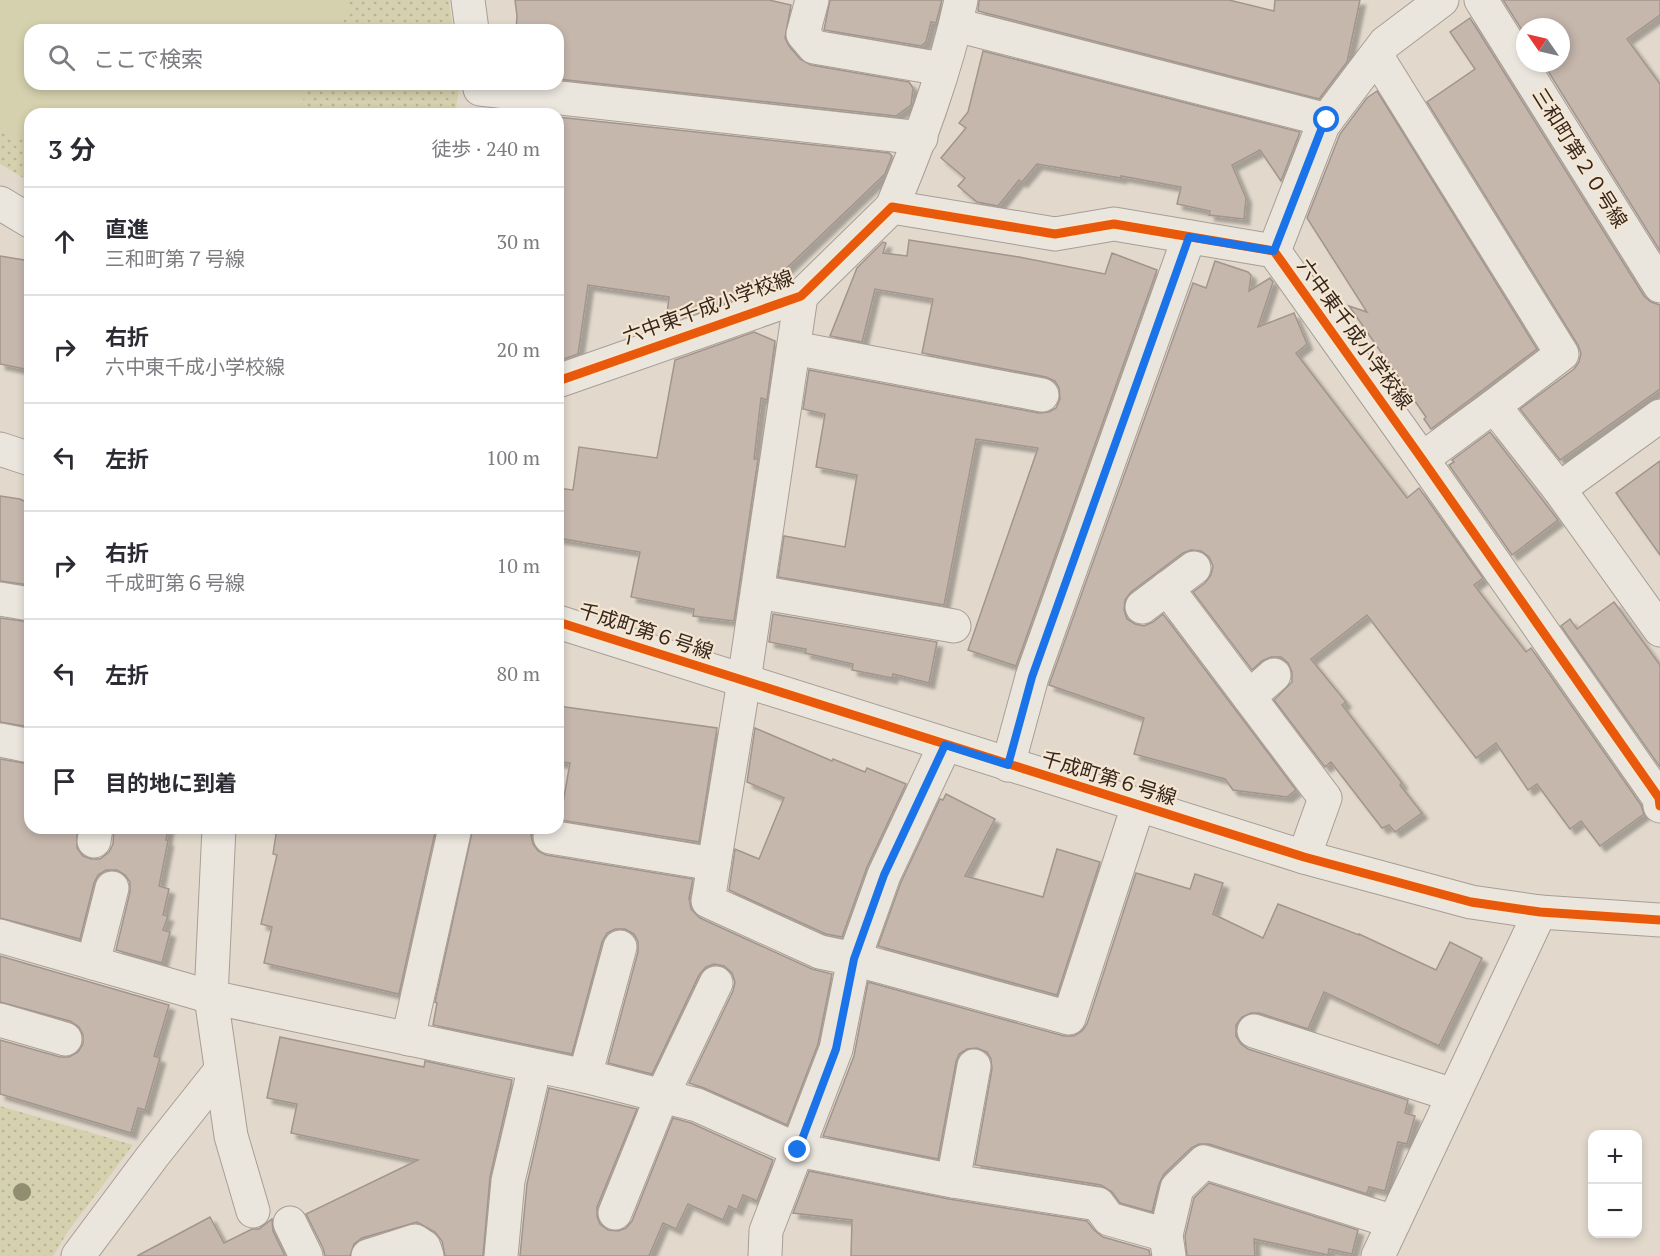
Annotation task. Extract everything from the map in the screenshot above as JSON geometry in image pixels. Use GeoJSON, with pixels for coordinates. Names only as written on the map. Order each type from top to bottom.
{"type":"FeatureCollection","features":[{"type":"Feature","properties":{"kind":"street"},"geometry":{"type":"LineString","coordinates":[[468,0],[471,24]]}},
{"type":"Feature","properties":{"kind":"street"},"geometry":{"type":"LineString","coordinates":[[812,0],[803,34],[814,47],[942,69]]}},
{"type":"Feature","properties":{"kind":"street"},"geometry":{"type":"LineString","coordinates":[[1274,251],[1323,125],[1385,43],[1442,0]]}},
{"type":"Feature","properties":{"kind":"street","name":"三和町第２０号線"},"geometry":{"type":"LineString","coordinates":[[1481,0],[1660,286]]}},
{"type":"Feature","properties":{"kind":"street"},"geometry":{"type":"LineString","coordinates":[[892,207],[921,138],[958,13],[1327,120]]}},
{"type":"Feature","properties":{"kind":"street"},"geometry":{"type":"LineString","coordinates":[[1376,55],[1562,354],[1422,459]]}},
{"type":"Feature","properties":{"kind":"street"},"geometry":{"type":"LineString","coordinates":[[478,96],[544,96],[921,138]]}},
{"type":"Feature","properties":{"kind":"street"},"geometry":{"type":"LineString","coordinates":[[0,203],[24,217]]}},
{"type":"Feature","properties":{"kind":"street","name":"六中東千成小学校線"},"geometry":{"type":"LineString","coordinates":[[564,379],[801,296],[892,207],[1055,234],[1114,224],[1274,251],[1660,798],[1660,806]]}},
{"type":"Feature","properties":{"kind":"street"},"geometry":{"type":"LineString","coordinates":[[1008,765],[1032,677],[1189,237]]}},
{"type":"Feature","properties":{"kind":"street"},"geometry":{"type":"LineString","coordinates":[[801,296],[758,592],[708,901],[820,952],[854,959],[1070,1018],[1138,806]]}},
{"type":"Feature","properties":{"kind":"street"},"geometry":{"type":"LineString","coordinates":[[794,348],[1042,395]]}},
{"type":"Feature","properties":{"kind":"street"},"geometry":{"type":"LineString","coordinates":[[1494,406],[1559,489],[1660,630]]}},
{"type":"Feature","properties":{"kind":"street"},"geometry":{"type":"LineString","coordinates":[[1559,489],[1660,416]]}},
{"type":"Feature","properties":{"kind":"street"},"geometry":{"type":"LineString","coordinates":[[0,449],[24,457]]}},
{"type":"Feature","properties":{"kind":"street"},"geometry":{"type":"LineString","coordinates":[[1194,568],[1154,597],[1249,697],[1325,798],[1304,857]]}},
{"type":"Feature","properties":{"kind":"street"},"geometry":{"type":"LineString","coordinates":[[758,592],[954,626]]}},
{"type":"Feature","properties":{"kind":"street"},"geometry":{"type":"LineString","coordinates":[[0,599],[24,603]]}},
{"type":"Feature","properties":{"kind":"street","name":"千成町第６号線"},"geometry":{"type":"LineString","coordinates":[[564,624],[1304,857],[1471,902],[1540,912],[1660,920]]}},
{"type":"Feature","properties":{"kind":"street"},"geometry":{"type":"LineString","coordinates":[[1249,697],[1274,675]]}},
{"type":"Feature","properties":{"kind":"street"},"geometry":{"type":"LineString","coordinates":[[0,740],[24,745]]}},
{"type":"Feature","properties":{"kind":"street"},"geometry":{"type":"LineString","coordinates":[[765,1256],[766,1231],[836,1049],[854,959],[884,875],[945,745]]}},
{"type":"Feature","properties":{"kind":"street"},"geometry":{"type":"LineString","coordinates":[[219,834],[211,997],[231,1136],[253,1210]]}},
{"type":"Feature","properties":{"kind":"street"},"geometry":{"type":"LineString","coordinates":[[408,1039],[454,834]]}},
{"type":"Feature","properties":{"kind":"street"},"geometry":{"type":"LineString","coordinates":[[550,837],[714,864]]}},
{"type":"Feature","properties":{"kind":"street"},"geometry":{"type":"LineString","coordinates":[[93,963],[112,888]]}},
{"type":"Feature","properties":{"kind":"street"},"geometry":{"type":"LineString","coordinates":[[1378,1256],[1540,912]]}},
{"type":"Feature","properties":{"kind":"street"},"geometry":{"type":"LineString","coordinates":[[0,936],[211,997],[585,1076],[697,1105],[798,1150],[953,1180],[1098,1204],[1108,1219],[1167,1245],[1177,1188],[1204,1162],[1394,1222]]}},
{"type":"Feature","properties":{"kind":"street"},"geometry":{"type":"LineString","coordinates":[[585,1076],[620,947]]}},
{"type":"Feature","properties":{"kind":"street"},"geometry":{"type":"LineString","coordinates":[[615,1213],[662,1096],[716,983]]}},
{"type":"Feature","properties":{"kind":"street"},"geometry":{"type":"LineString","coordinates":[[0,1020],[65,1039]]}},
{"type":"Feature","properties":{"kind":"street"},"geometry":{"type":"LineString","coordinates":[[1254,1031],[1453,1095]]}},
{"type":"Feature","properties":{"kind":"street"},"geometry":{"type":"LineString","coordinates":[[501,1256],[508,1181],[535,1066]]}},
{"type":"Feature","properties":{"kind":"street"},"geometry":{"type":"LineString","coordinates":[[953,1180],[974,1066]]}},
{"type":"Feature","properties":{"kind":"street"},"geometry":{"type":"LineString","coordinates":[[78,1256],[221,1070]]}},
{"type":"Feature","properties":{"kind":"street"},"geometry":{"type":"LineString","coordinates":[[290,1223],[306,1256]]}},
{"type":"Feature","properties":{"kind":"street"},"geometry":{"type":"LineString","coordinates":[[368,1256],[415,1241],[424,1247],[427,1256]]}},
{"type":"Feature","properties":{"kind":"shaded area"},"geometry":{"type":"Polygon","coordinates":[[[0,0],[449,0],[452,24],[24,24],[24,90],[459,90],[456,108],[24,108],[24,178],[0,164],[0,0]]]}},
{"type":"Feature","properties":{"kind":"shaded area"},"geometry":{"type":"Polygon","coordinates":[[[0,0],[351,0],[340,24],[24,24],[24,90],[308,90],[299,108],[24,108],[24,141],[0,129],[0,0]]]}},
{"type":"Feature","properties":{"kind":"shaded area"},"geometry":{"type":"Polygon","coordinates":[[[0,1106],[133,1145],[69,1230],[53,1256],[0,1256],[0,1106]]]}},
{"type":"Feature","properties":{"kind":"building"},"geometry":{"type":"Polygon","coordinates":[[[515,0],[769,0],[791,5],[785,38],[800,59],[811,65],[909,82],[913,88],[911,105],[896,116],[564,80],[564,24],[516,24],[515,0]]]}},
{"type":"Feature","properties":{"kind":"building"},"geometry":{"type":"Polygon","coordinates":[[[830,0],[942,0],[936,23],[931,22],[926,42],[921,46],[824,30],[830,0]]]}},
{"type":"Feature","properties":{"kind":"building"},"geometry":{"type":"Polygon","coordinates":[[[979,0],[1229,0],[1274,11],[1275,0],[1360,0],[1347,62],[1319,99],[978,11],[979,0]]]}},
{"type":"Feature","properties":{"kind":"building"},"geometry":{"type":"Polygon","coordinates":[[[1503,0],[1660,0],[1660,15],[1627,39],[1660,84],[1660,251],[1549,72],[1570,72],[1570,18],[1516,18],[1516,21],[1503,0]]]}},
{"type":"Feature","properties":{"kind":"building"},"geometry":{"type":"Polygon","coordinates":[[[1470,18],[1644,296],[1660,305],[1660,389],[1560,460],[1520,409],[1574,369],[1581,353],[1427,102],[1475,69],[1450,32],[1470,18]]]}},
{"type":"Feature","properties":{"kind":"building"},"geometry":{"type":"Polygon","coordinates":[[[983,51],[1300,132],[1281,181],[1260,150],[1232,165],[1246,198],[1244,219],[1209,215],[1210,211],[1177,204],[1181,187],[1037,164],[1022,182],[1019,180],[998,206],[977,202],[958,186],[965,178],[941,158],[966,128],[959,123],[968,112],[983,51]]]}},
{"type":"Feature","properties":{"kind":"building"},"geometry":{"type":"Polygon","coordinates":[[[1377,91],[1537,349],[1431,429],[1424,419],[1426,417],[1349,306],[1367,312],[1307,218],[1340,134],[1367,98],[1377,91]]]}},
{"type":"Feature","properties":{"kind":"building"},"geometry":{"type":"Polygon","coordinates":[[[564,118],[889,153],[892,156],[885,174],[766,288],[683,318],[684,309],[667,314],[669,297],[588,285],[578,354],[564,359],[564,118]]]}},
{"type":"Feature","properties":{"kind":"building"},"geometry":{"type":"Polygon","coordinates":[[[909,240],[1019,257],[1105,274],[1112,253],[1157,270],[1016,666],[968,650],[1038,448],[976,439],[944,605],[778,577],[784,536],[845,547],[857,475],[816,467],[825,414],[803,409],[809,370],[1039,413],[1049,412],[1056,408],[1060,399],[1059,388],[1055,381],[1046,377],[922,353],[933,299],[875,289],[862,342],[830,336],[857,268],[883,242],[886,243],[883,253],[907,256],[909,240]]]}},
{"type":"Feature","properties":{"kind":"building"},"geometry":{"type":"Polygon","coordinates":[[[0,256],[24,260],[24,369],[0,364],[0,256]]]}},
{"type":"Feature","properties":{"kind":"building"},"geometry":{"type":"Polygon","coordinates":[[[1215,261],[1248,272],[1251,275],[1249,291],[1270,278],[1273,282],[1258,327],[1294,313],[1307,344],[1296,353],[1407,498],[1419,488],[1483,578],[1474,585],[1526,652],[1531,648],[1641,805],[1644,814],[1600,846],[1581,821],[1570,829],[1537,784],[1528,790],[1496,743],[1476,758],[1367,615],[1311,659],[1346,702],[1342,705],[1422,813],[1395,832],[1389,825],[1382,828],[1331,762],[1325,767],[1274,700],[1292,682],[1292,672],[1288,663],[1281,657],[1271,657],[1252,670],[1193,592],[1205,583],[1211,575],[1213,566],[1209,557],[1201,551],[1191,550],[1183,553],[1131,592],[1125,600],[1124,610],[1127,619],[1144,626],[1163,614],[1296,790],[1287,797],[1233,790],[1225,779],[1134,754],[1144,718],[1049,685],[1193,283],[1206,288],[1215,261]]]}},
{"type":"Feature","properties":{"kind":"building"},"geometry":{"type":"Polygon","coordinates":[[[754,332],[775,341],[767,400],[761,398],[754,459],[758,459],[734,621],[693,616],[694,609],[631,597],[640,552],[564,539],[564,489],[573,490],[579,447],[657,458],[675,360],[754,332]]]}},
{"type":"Feature","properties":{"kind":"building"},"geometry":{"type":"Polygon","coordinates":[[[1490,432],[1558,520],[1512,555],[1449,465],[1454,462],[1452,460],[1490,432]]]}},
{"type":"Feature","properties":{"kind":"building"},"geometry":{"type":"Polygon","coordinates":[[[1660,461],[1660,555],[1616,493],[1660,461]]]}},
{"type":"Feature","properties":{"kind":"building"},"geometry":{"type":"Polygon","coordinates":[[[0,496],[24,501],[24,584],[0,581],[0,496]]]}},
{"type":"Feature","properties":{"kind":"building"},"geometry":{"type":"Polygon","coordinates":[[[1614,602],[1660,665],[1660,767],[1561,626],[1570,619],[1577,629],[1614,602]]]}},
{"type":"Feature","properties":{"kind":"building"},"geometry":{"type":"Polygon","coordinates":[[[773,614],[937,642],[929,683],[893,674],[892,678],[852,670],[853,664],[805,653],[806,649],[769,642],[773,614]]]}},
{"type":"Feature","properties":{"kind":"building"},"geometry":{"type":"Polygon","coordinates":[[[0,618],[24,621],[24,726],[0,722],[0,618]]]}},
{"type":"Feature","properties":{"kind":"building"},"geometry":{"type":"Polygon","coordinates":[[[564,707],[717,728],[699,842],[564,821],[564,797],[570,763],[564,762],[564,707]]]}},
{"type":"Feature","properties":{"kind":"building"},"geometry":{"type":"Polygon","coordinates":[[[755,728],[832,761],[833,759],[865,772],[867,768],[906,784],[867,867],[842,937],[826,934],[729,890],[735,849],[759,859],[784,798],[747,782],[755,728]]]}},
{"type":"Feature","properties":{"kind":"building"},"geometry":{"type":"Polygon","coordinates":[[[0,759],[24,763],[24,834],[77,834],[77,848],[83,856],[100,859],[109,852],[113,844],[114,834],[167,834],[166,840],[168,841],[159,886],[169,889],[163,915],[168,916],[163,930],[170,932],[162,963],[116,950],[130,892],[130,882],[117,870],[106,870],[98,875],[80,939],[0,918],[0,759]]]}},
{"type":"Feature","properties":{"kind":"building"},"geometry":{"type":"Polygon","coordinates":[[[946,794],[995,819],[965,876],[1043,897],[1057,849],[1100,862],[1057,995],[878,946],[901,882],[940,799],[943,800],[946,794]]]}},
{"type":"Feature","properties":{"kind":"building"},"geometry":{"type":"Polygon","coordinates":[[[276,834],[435,834],[399,994],[264,963],[272,927],[261,924],[277,855],[273,854],[276,834]]]}},
{"type":"Feature","properties":{"kind":"building"},"geometry":{"type":"Polygon","coordinates":[[[472,834],[531,834],[533,844],[538,851],[546,855],[693,879],[689,898],[691,909],[700,918],[812,969],[832,974],[818,1044],[787,1125],[689,1083],[733,991],[735,982],[732,973],[724,966],[714,964],[706,967],[699,975],[652,1074],[608,1063],[638,952],[638,942],[634,934],[625,929],[615,929],[607,933],[602,942],[572,1054],[433,1025],[437,1003],[435,1002],[472,834]]]}},
{"type":"Feature","properties":{"kind":"building"},"geometry":{"type":"Polygon","coordinates":[[[1136,873],[1190,889],[1195,874],[1223,883],[1213,914],[1263,938],[1278,904],[1359,934],[1436,970],[1450,942],[1482,958],[1439,1046],[1324,992],[1308,1029],[1259,1013],[1251,1013],[1242,1017],[1236,1025],[1236,1036],[1248,1049],[1408,1100],[1405,1113],[1415,1116],[1407,1144],[1398,1142],[1385,1191],[1369,1187],[1367,1194],[1209,1144],[1199,1144],[1191,1148],[1164,1174],[1152,1212],[1120,1203],[1112,1192],[1101,1185],[975,1165],[992,1069],[991,1059],[987,1052],[977,1048],[967,1049],[959,1054],[956,1062],[938,1159],[823,1136],[854,1056],[868,982],[1064,1036],[1074,1036],[1087,1024],[1136,873]]]}},
{"type":"Feature","properties":{"kind":"building"},"geometry":{"type":"Polygon","coordinates":[[[0,956],[169,1005],[154,1056],[160,1058],[145,1110],[138,1108],[131,1133],[0,1094],[0,1040],[60,1057],[69,1057],[78,1052],[83,1044],[83,1035],[79,1027],[70,1021],[0,1002],[0,956]]]}},
{"type":"Feature","properties":{"kind":"building"},"geometry":{"type":"Polygon","coordinates":[[[280,1037],[424,1067],[425,1061],[512,1080],[490,1177],[483,1256],[445,1256],[442,1241],[435,1232],[417,1222],[362,1238],[354,1244],[350,1256],[325,1256],[306,1214],[418,1160],[291,1133],[297,1104],[267,1098],[280,1037]]]}},
{"type":"Feature","properties":{"kind":"building"},"geometry":{"type":"Polygon","coordinates":[[[549,1088],[637,1109],[597,1207],[600,1224],[608,1230],[618,1231],[626,1228],[632,1221],[673,1118],[691,1123],[773,1160],[757,1201],[743,1195],[737,1210],[729,1206],[723,1220],[688,1204],[676,1229],[663,1223],[649,1256],[520,1256],[527,1184],[549,1088]]]}},
{"type":"Feature","properties":{"kind":"building"},"geometry":{"type":"Polygon","coordinates":[[[809,1171],[949,1199],[1087,1221],[1103,1237],[1149,1250],[1150,1256],[851,1256],[852,1220],[793,1213],[809,1171]]]}},
{"type":"Feature","properties":{"kind":"building"},"geometry":{"type":"Polygon","coordinates":[[[1209,1183],[1358,1230],[1352,1254],[1329,1249],[1328,1255],[1254,1239],[1255,1256],[1187,1256],[1185,1236],[1194,1198],[1209,1183]]]}},
{"type":"Feature","properties":{"kind":"building"},"geometry":{"type":"Polygon","coordinates":[[[210,1217],[224,1243],[252,1229],[259,1229],[272,1219],[273,1231],[285,1256],[137,1256],[210,1217]]]}},
{"type":"Feature","properties":{"kind":"cycle path"},"geometry":{"type":"LineString","coordinates":[[564,379],[801,296],[892,207],[1055,234],[1114,224],[1274,251],[1659,798],[1660,806]]}},
{"type":"Feature","properties":{"kind":"cycle path"},"geometry":{"type":"LineString","coordinates":[[564,624],[1304,857],[1471,902],[1540,912],[1660,920]]}},
{"type":"Feature","properties":{"kind":"route"},"geometry":{"type":"LineString","coordinates":[[798,1150],[836,1049],[854,959],[884,875],[945,745],[1008,765],[1032,677],[1189,237],[1274,251],[1323,125],[1327,120]]}}]}
